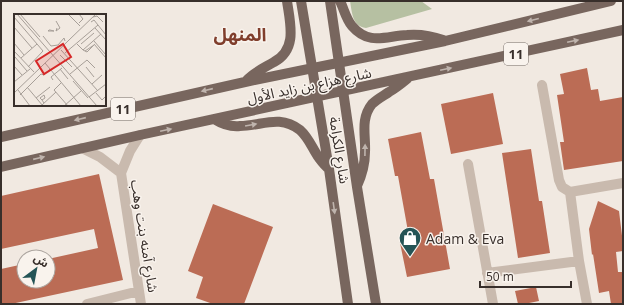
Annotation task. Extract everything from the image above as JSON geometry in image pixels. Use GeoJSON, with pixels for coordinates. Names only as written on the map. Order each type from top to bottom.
{"type":"FeatureCollection","features":[{"type":"Feature","properties":{"kind":"main road"},"geometry":{"type":"LineString","coordinates":[[245,82],[256,72],[279,59],[286,51],[291,39],[287,1]]}},
{"type":"Feature","properties":{"kind":"main road","name":"شارع الكرامة"},"geometry":{"type":"LineString","coordinates":[[301,1],[329,169],[348,304]]}},
{"type":"Feature","properties":{"kind":"main road","name":"شارع الكرامة"},"geometry":{"type":"LineString","coordinates":[[330,1],[357,188],[376,304]]}},
{"type":"Feature","properties":{"kind":"main road"},"geometry":{"type":"LineString","coordinates":[[340,1],[348,21],[352,26],[357,31],[369,37],[382,39],[417,34],[445,41]]}},
{"type":"Feature","properties":{"kind":"main road","name":"شارع هزاع بن زايد الأول"},"geometry":{"type":"LineString","coordinates":[[1,137],[245,82],[445,41],[611,1]]}},
{"type":"Feature","properties":{"kind":"main road","name":"شارع هزاع بن زايد الأول"},"geometry":{"type":"LineString","coordinates":[[1,167],[140,135],[408,78],[623,30]]}},
{"type":"Feature","properties":{"kind":"main road"},"geometry":{"type":"LineString","coordinates":[[357,188],[364,163],[364,124],[366,113],[375,101],[396,88],[408,78]]}},
{"type":"Feature","properties":{"kind":"main road"},"geometry":{"type":"LineString","coordinates":[[214,119],[227,125],[234,126],[247,126],[274,122],[281,122],[293,126],[304,134],[319,158],[329,169]]}},
{"type":"Feature","properties":{"kind":"street"},"geometry":{"type":"LineString","coordinates":[[542,85],[559,180],[562,187],[570,192],[623,183]]}},
{"type":"Feature","properties":{"kind":"street","name":"شارع آمنه بنت وهب"},"geometry":{"type":"LineString","coordinates":[[140,135],[126,159],[121,173],[141,304]]}},
{"type":"Feature","properties":{"kind":"street","name":"شارع آمنه بنت وهب"},"geometry":{"type":"LineString","coordinates":[[82,148],[100,157],[121,173]]}},
{"type":"Feature","properties":{"kind":"street"},"geometry":{"type":"LineString","coordinates":[[468,164],[493,304]]}},
{"type":"Feature","properties":{"kind":"street"},"geometry":{"type":"LineString","coordinates":[[570,192],[586,304]]}},
{"type":"Feature","properties":{"kind":"street"},"geometry":{"type":"LineString","coordinates":[[487,273],[579,261]]}},
{"type":"Feature","properties":{"kind":"street"},"geometry":{"type":"LineString","coordinates":[[87,304],[139,291]]}},
{"type":"Feature","properties":{"kind":"green space"},"geometry":{"type":"Polygon","coordinates":[[[350,1],[421,1],[432,9],[366,28],[361,27],[355,21],[352,14],[350,1]]]}},
{"type":"Feature","properties":{"kind":"building"},"geometry":{"type":"Polygon","coordinates":[[[587,68],[591,90],[598,89],[600,101],[623,97],[623,161],[564,170],[560,142],[564,142],[557,95],[564,94],[560,74],[587,68]]]}},
{"type":"Feature","properties":{"kind":"building"},"geometry":{"type":"Polygon","coordinates":[[[493,93],[503,144],[451,154],[441,104],[493,93]]]}},
{"type":"Feature","properties":{"kind":"building"},"geometry":{"type":"Polygon","coordinates":[[[421,132],[430,179],[434,179],[450,269],[407,277],[399,238],[409,237],[398,176],[395,176],[388,139],[421,132]]]}},
{"type":"Feature","properties":{"kind":"building"},"geometry":{"type":"Polygon","coordinates":[[[531,149],[539,201],[542,201],[550,253],[518,258],[502,153],[531,149]]]}},
{"type":"Feature","properties":{"kind":"building"},"geometry":{"type":"Polygon","coordinates":[[[99,174],[123,280],[11,304],[1,304],[1,269],[16,266],[16,289],[56,289],[56,257],[98,248],[94,229],[1,249],[1,196],[99,174]]]}},
{"type":"Feature","properties":{"kind":"building"},"geometry":{"type":"Polygon","coordinates":[[[598,201],[619,211],[623,251],[616,252],[618,272],[623,272],[623,304],[611,304],[609,291],[599,293],[589,229],[598,201]]]}},
{"type":"Feature","properties":{"kind":"building"},"geometry":{"type":"Polygon","coordinates":[[[213,204],[273,227],[244,304],[213,304],[196,298],[203,277],[188,271],[213,204]]]}},
{"type":"Feature","properties":{"kind":"building"},"geometry":{"type":"Polygon","coordinates":[[[536,287],[539,301],[518,304],[515,291],[536,287]]]}},
{"type":"Feature","properties":{"kind":"place","name":"Adam & Eva"},"geometry":{"type":"Point","coordinates":[410,258]}},
{"type":"Feature","properties":{"kind":"district","name":"المنهل"},"geometry":{"type":"Point","coordinates":[240,34]}}]}
